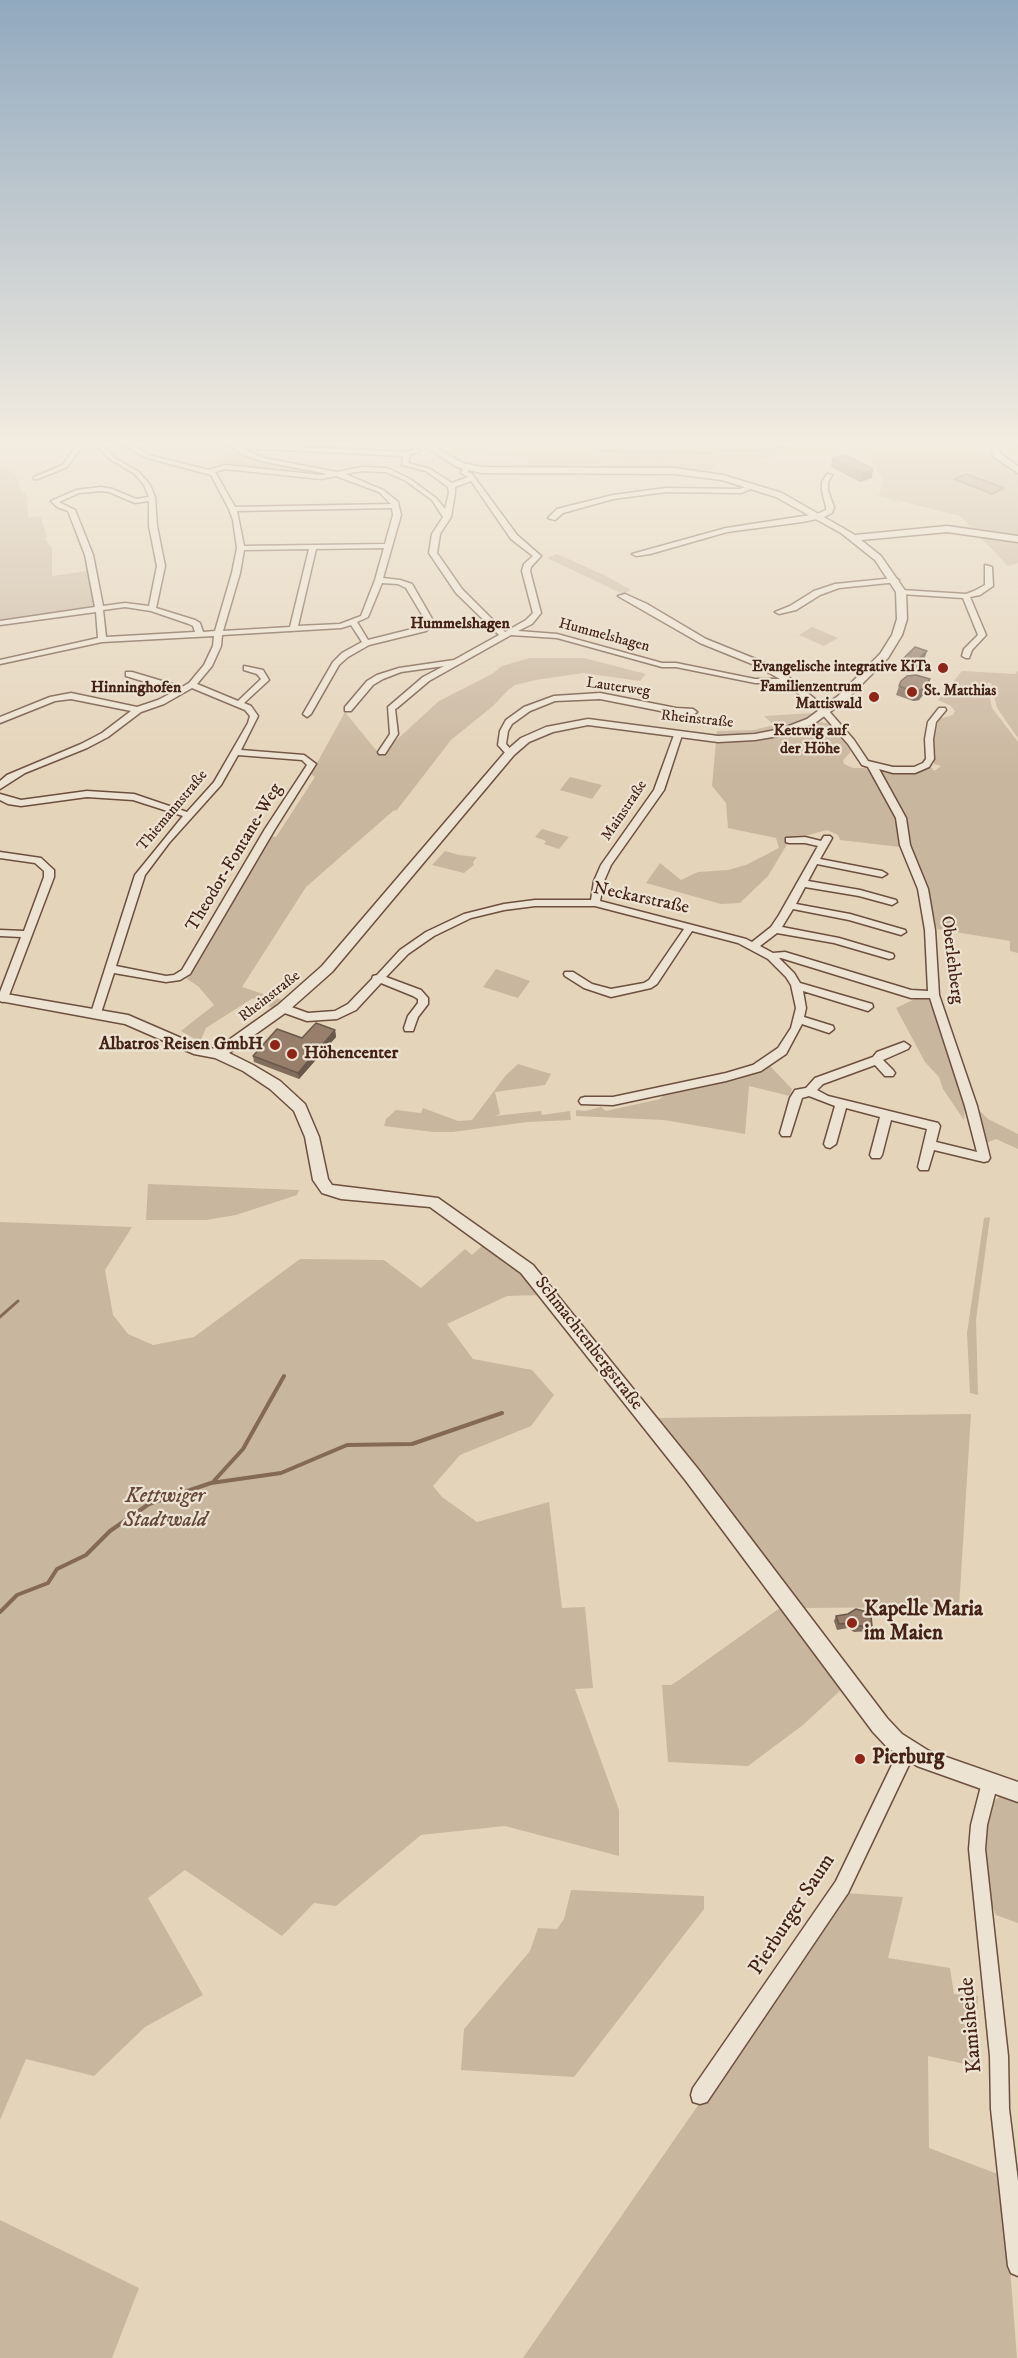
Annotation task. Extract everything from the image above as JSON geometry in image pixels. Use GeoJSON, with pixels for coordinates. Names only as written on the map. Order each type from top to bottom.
{"type":"FeatureCollection","features":[{"type":"Feature","properties":{"kind":"street"},"geometry":{"type":"LineString","coordinates":[[89,556],[102,639]]}},
{"type":"Feature","properties":{"kind":"street"},"geometry":{"type":"LineString","coordinates":[[152,609],[160,566],[157,556]]}},
{"type":"Feature","properties":{"kind":"street"},"geometry":{"type":"LineString","coordinates":[[0,786],[10,777],[22,771],[105,735],[138,710],[161,702],[192,685],[213,657],[239,556]]}},
{"type":"Feature","properties":{"kind":"street"},"geometry":{"type":"LineString","coordinates":[[293,629],[311,556]]}},
{"type":"Feature","properties":{"kind":"street"},"geometry":{"type":"LineString","coordinates":[[0,662],[102,639],[341,626],[354,623],[367,612],[385,556]]}},
{"type":"Feature","properties":{"kind":"street"},"geometry":{"type":"LineString","coordinates":[[435,556],[459,591],[507,634]]}},
{"type":"Feature","properties":{"kind":"street","name":"Hummelshagen"},"geometry":{"type":"LineString","coordinates":[[382,752],[394,734],[391,709],[394,705],[426,679],[529,622],[537,613],[526,571],[526,566],[537,556]]}},
{"type":"Feature","properties":{"kind":"street"},"geometry":{"type":"LineString","coordinates":[[876,556],[902,592],[966,596],[985,590],[989,586],[988,567]]}},
{"type":"Feature","properties":{"kind":"street"},"geometry":{"type":"LineString","coordinates":[[307,714],[336,664],[345,655],[366,643],[431,624],[409,586],[400,582],[379,580]]}},
{"type":"Feature","properties":{"kind":"street"},"geometry":{"type":"LineString","coordinates":[[779,612],[793,608],[817,593],[838,586],[895,580]]}},
{"type":"Feature","properties":{"kind":"street","name":"Rheinstraße"},"geometry":{"type":"LineString","coordinates":[[218,1054],[283,1008],[327,969],[510,753],[525,740],[540,732],[579,723],[615,724],[678,735],[728,739],[764,736],[792,729],[825,712],[868,674],[891,646],[902,619],[902,592]]}},
{"type":"Feature","properties":{"kind":"street"},"geometry":{"type":"LineString","coordinates":[[622,596],[644,606],[703,641],[760,664],[788,681],[825,712],[851,742],[857,760],[872,765],[905,770],[926,765],[930,759],[929,739],[932,722],[942,710]]}},
{"type":"Feature","properties":{"kind":"street"},"geometry":{"type":"LineString","coordinates":[[966,596],[982,635],[968,649],[966,657]]}},
{"type":"Feature","properties":{"kind":"street"},"geometry":{"type":"LineString","coordinates":[[0,623],[125,605],[152,609],[192,622],[197,625],[200,634]]}},
{"type":"Feature","properties":{"kind":"street"},"geometry":{"type":"LineString","coordinates":[[354,623],[366,643]]}},
{"type":"Feature","properties":{"kind":"street","name":"Hummelshagen"},"geometry":{"type":"LineString","coordinates":[[507,634],[557,636],[656,664],[676,664],[755,681],[788,681]]}},
{"type":"Feature","properties":{"kind":"street","name":"Hummelshagen"},"geometry":{"type":"LineString","coordinates":[[348,709],[370,682],[380,677],[399,670],[459,661]]}},
{"type":"Feature","properties":{"kind":"street"},"geometry":{"type":"LineString","coordinates":[[192,685],[240,703],[265,680],[260,672],[248,669]]}},
{"type":"Feature","properties":{"kind":"street"},"geometry":{"type":"LineString","coordinates":[[129,674],[182,690]]}},
{"type":"Feature","properties":{"kind":"street"},"geometry":{"type":"LineString","coordinates":[[0,720],[53,699],[70,696],[138,710]]}},
{"type":"Feature","properties":{"kind":"street","name":"Lauterweg"},"geometry":{"type":"LineString","coordinates":[[510,753],[502,745],[504,731],[509,722],[527,709],[554,699],[600,696],[693,712]]}},
{"type":"Feature","properties":{"kind":"street","name":"Thiemannstraße"},"geometry":{"type":"LineString","coordinates":[[96,1013],[140,875],[188,815],[218,783],[254,716],[240,703]]}},
{"type":"Feature","properties":{"kind":"street","name":"Mainstraße"},"geometry":{"type":"LineString","coordinates":[[595,903],[599,881],[606,865],[652,802],[663,780],[678,735]]}},
{"type":"Feature","properties":{"kind":"street","name":"Theodor-Fontane-Weg"},"geometry":{"type":"LineString","coordinates":[[111,969],[166,979],[176,978],[186,972],[265,838],[312,764],[304,759],[235,753]]}},
{"type":"Feature","properties":{"kind":"street","name":"Oberlehberg"},"geometry":{"type":"LineString","coordinates":[[872,765],[901,818],[904,845],[923,889],[930,930],[934,995],[970,1106],[984,1158],[929,1145]]}},
{"type":"Feature","properties":{"kind":"street"},"geometry":{"type":"LineString","coordinates":[[0,797],[21,803],[87,794],[111,795],[145,800],[188,815]]}},
{"type":"Feature","properties":{"kind":"street"},"geometry":{"type":"LineString","coordinates":[[754,946],[776,928],[791,906],[825,841],[789,840]]}},
{"type":"Feature","properties":{"kind":"street"},"geometry":{"type":"LineString","coordinates":[[0,855],[38,860],[49,870],[49,877],[2,998]]}},
{"type":"Feature","properties":{"kind":"street"},"geometry":{"type":"LineString","coordinates":[[815,861],[882,874]]}},
{"type":"Feature","properties":{"kind":"street"},"geometry":{"type":"LineString","coordinates":[[802,883],[860,893],[892,902]]}},
{"type":"Feature","properties":{"kind":"street","name":"Neckarstraße"},"geometry":{"type":"LineString","coordinates":[[283,1008],[308,1017],[337,1015],[352,1007],[377,978],[410,946],[448,924],[468,916],[504,907],[535,903],[595,903],[644,914],[754,946],[772,957],[790,975],[796,985]]}},
{"type":"Feature","properties":{"kind":"street"},"geometry":{"type":"LineString","coordinates":[[791,906],[850,917],[901,932]]}},
{"type":"Feature","properties":{"kind":"street"},"geometry":{"type":"LineString","coordinates":[[569,974],[588,986],[611,993],[647,986],[654,982],[690,927]]}},
{"type":"Feature","properties":{"kind":"street"},"geometry":{"type":"LineString","coordinates":[[776,928],[835,940],[889,956]]}},
{"type":"Feature","properties":{"kind":"street"},"geometry":{"type":"LineString","coordinates":[[0,933],[27,934]]}},
{"type":"Feature","properties":{"kind":"street","name":"Neckarstraße"},"geometry":{"type":"LineString","coordinates":[[772,957],[781,954],[911,994],[934,995]]}},
{"type":"Feature","properties":{"kind":"street"},"geometry":{"type":"LineString","coordinates":[[377,978],[417,993],[423,998],[424,1001],[413,1016],[409,1028]]}},
{"type":"Feature","properties":{"kind":"street"},"geometry":{"type":"LineString","coordinates":[[585,1101],[613,1101],[758,1068],[782,1051],[800,1019],[801,1008],[796,985],[868,1007]]}},
{"type":"Feature","properties":{"kind":"street","name":"Schmachtenbergstraße"},"geometry":{"type":"LineString","coordinates":[[2,998],[128,1020],[199,1051],[218,1054],[262,1075],[300,1108],[312,1137],[321,1180],[327,1189],[341,1193],[434,1202],[537,1277],[692,1475],[873,1717],[895,1741],[908,1750]]}},
{"type":"Feature","properties":{"kind":"street"},"geometry":{"type":"LineString","coordinates":[[800,1019],[829,1029]]}},
{"type":"Feature","properties":{"kind":"street"},"geometry":{"type":"LineString","coordinates":[[810,1092],[819,1081],[877,1060],[881,1055],[904,1046]]}},
{"type":"Feature","properties":{"kind":"street"},"geometry":{"type":"LineString","coordinates":[[877,1060],[889,1073]]}},
{"type":"Feature","properties":{"kind":"street"},"geometry":{"type":"LineString","coordinates":[[786,1133],[796,1098],[799,1093],[810,1092],[842,1103],[934,1126],[924,1167]]}},
{"type":"Feature","properties":{"kind":"street"},"geometry":{"type":"LineString","coordinates":[[831,1144],[842,1103]]}},
{"type":"Feature","properties":{"kind":"street"},"geometry":{"type":"LineString","coordinates":[[876,1155],[887,1114]]}},
{"type":"Feature","properties":{"kind":"street"},"geometry":{"type":"LineString","coordinates":[[908,1750],[924,1759],[1018,1792]]}},
{"type":"Feature","properties":{"kind":"street","name":"Pierburger Saum"},"geometry":{"type":"LineString","coordinates":[[700,2095],[842,1887],[908,1750]]}},
{"type":"Feature","properties":{"kind":"street","name":"Kamisheide"},"geometry":{"type":"LineString","coordinates":[[990,1782],[979,1825],[977,1849],[999,2056],[1000,2109],[1018,2266]]}},
{"type":"Feature","properties":{"kind":"green space"},"geometry":{"type":"Polygon","coordinates":[[[0,556],[52,556],[52,576],[87,571],[95,606],[0,620],[0,556]]]}},
{"type":"Feature","properties":{"kind":"green space"},"geometry":{"type":"Polygon","coordinates":[[[562,556],[631,590],[623,594],[547,558],[562,556]]]}},
{"type":"Feature","properties":{"kind":"green space"},"geometry":{"type":"Polygon","coordinates":[[[998,556],[1018,556],[1018,563],[1008,566],[998,556]]]}},
{"type":"Feature","properties":{"kind":"green space"},"geometry":{"type":"Polygon","coordinates":[[[812,627],[838,638],[824,646],[799,635],[812,627]]]}},
{"type":"Feature","properties":{"kind":"green space"},"geometry":{"type":"Polygon","coordinates":[[[530,658],[584,658],[646,674],[640,681],[583,673],[536,680],[515,685],[508,690],[493,706],[451,740],[397,810],[393,811],[306,887],[242,987],[282,1000],[272,1008],[253,998],[206,1028],[200,1042],[181,1031],[214,1005],[198,986],[187,979],[272,836],[276,837],[315,777],[311,774],[345,712],[380,755],[439,701],[492,674],[502,666],[530,658]]]}},
{"type":"Feature","properties":{"kind":"green space"},"geometry":{"type":"Polygon","coordinates":[[[962,671],[1015,674],[1018,671],[1018,738],[997,708],[991,683],[987,683],[992,708],[1018,742],[1018,953],[1010,951],[1010,941],[937,929],[926,888],[878,770],[916,773],[931,767],[934,771],[941,766],[934,764],[934,739],[939,719],[953,715],[955,711],[951,706],[938,700],[962,671]]]}},
{"type":"Feature","properties":{"kind":"green space"},"geometry":{"type":"Polygon","coordinates":[[[813,713],[805,720],[780,729],[748,735],[716,735],[717,731],[753,730],[774,725],[764,716],[813,713]]]}},
{"type":"Feature","properties":{"kind":"green space"},"geometry":{"type":"Polygon","coordinates":[[[820,722],[831,724],[850,749],[850,753],[843,760],[844,764],[872,771],[896,816],[900,847],[840,840],[838,835],[827,830],[809,835],[792,836],[768,876],[740,903],[721,904],[646,883],[660,863],[681,880],[698,872],[728,870],[746,865],[779,848],[776,838],[728,828],[726,803],[712,786],[716,742],[774,738],[789,735],[820,722]]]}},
{"type":"Feature","properties":{"kind":"green space"},"geometry":{"type":"Polygon","coordinates":[[[570,777],[602,785],[592,799],[560,790],[570,777]]]}},
{"type":"Feature","properties":{"kind":"green space"},"geometry":{"type":"Polygon","coordinates":[[[542,829],[569,837],[559,849],[544,844],[546,841],[535,837],[542,829]]]}},
{"type":"Feature","properties":{"kind":"green space"},"geometry":{"type":"Polygon","coordinates":[[[445,851],[477,857],[473,862],[474,865],[464,873],[432,865],[445,851]]]}},
{"type":"Feature","properties":{"kind":"green space"},"geometry":{"type":"Polygon","coordinates":[[[496,969],[530,981],[518,998],[483,987],[496,969]]]}},
{"type":"Feature","properties":{"kind":"green space"},"geometry":{"type":"Polygon","coordinates":[[[919,997],[931,998],[965,1104],[964,1120],[943,1089],[939,1077],[925,1062],[896,1008],[919,997]]]}},
{"type":"Feature","properties":{"kind":"green space"},"geometry":{"type":"Polygon","coordinates":[[[518,1064],[551,1074],[545,1085],[495,1092],[500,1114],[494,1116],[541,1111],[542,1115],[570,1111],[571,1120],[528,1122],[452,1132],[384,1126],[386,1119],[396,1110],[421,1113],[423,1108],[458,1121],[472,1120],[506,1075],[518,1064]]]}},
{"type":"Feature","properties":{"kind":"green space"},"geometry":{"type":"Polygon","coordinates":[[[770,1066],[792,1089],[790,1096],[749,1086],[745,1134],[664,1120],[576,1116],[576,1110],[585,1111],[601,1107],[606,1111],[660,1099],[663,1096],[740,1079],[770,1066]]]}},
{"type":"Feature","properties":{"kind":"green space"},"geometry":{"type":"Polygon","coordinates":[[[978,1109],[988,1119],[1018,1134],[1018,1149],[996,1139],[986,1143],[978,1109]]]}},
{"type":"Feature","properties":{"kind":"green space"},"geometry":{"type":"Polygon","coordinates":[[[148,1184],[299,1190],[297,1195],[236,1215],[206,1220],[146,1220],[148,1184]]]}},
{"type":"Feature","properties":{"kind":"green space"},"geometry":{"type":"Polygon","coordinates":[[[990,1217],[976,1320],[978,1395],[970,1393],[967,1333],[984,1218],[990,1217]]]}},
{"type":"Feature","properties":{"kind":"green space","name":"Kettwiger Stadtwald"},"geometry":{"type":"Polygon","coordinates":[[[0,1222],[132,1227],[105,1270],[113,1315],[128,1334],[153,1345],[194,1337],[300,1259],[384,1260],[421,1288],[465,1249],[472,1255],[486,1242],[526,1271],[545,1295],[507,1296],[447,1324],[473,1359],[532,1370],[554,1395],[531,1426],[460,1455],[433,1486],[442,1497],[477,1522],[549,1502],[562,1608],[585,1607],[593,1688],[575,1689],[619,1810],[619,1856],[505,1826],[421,1835],[336,1906],[314,1903],[282,1936],[185,1870],[148,1898],[203,1995],[145,2027],[94,2076],[26,2059],[0,2120],[0,1222]]]}},
{"type":"Feature","properties":{"kind":"green space"},"geometry":{"type":"Polygon","coordinates":[[[971,1414],[959,1607],[795,1608],[652,1418],[971,1414]]]}},
{"type":"Feature","properties":{"kind":"green space"},"geometry":{"type":"Polygon","coordinates":[[[784,1605],[844,1687],[803,1725],[748,1766],[668,1762],[662,1685],[671,1685],[679,1680],[784,1605]]]}},
{"type":"Feature","properties":{"kind":"green space"},"geometry":{"type":"Polygon","coordinates":[[[1003,1794],[1018,1800],[1018,1923],[996,1915],[990,1900],[982,1844],[994,1801],[1003,1794]]]}},
{"type":"Feature","properties":{"kind":"green space"},"geometry":{"type":"Polygon","coordinates":[[[571,1890],[704,1896],[704,1909],[574,2077],[461,2070],[464,2029],[530,1951],[538,1928],[557,1929],[564,1919],[571,1890]]]}},
{"type":"Feature","properties":{"kind":"green space"},"geometry":{"type":"Polygon","coordinates":[[[845,1893],[903,1897],[888,1958],[950,1968],[954,1994],[978,1996],[974,2066],[928,2056],[929,2148],[1003,2176],[1017,2358],[523,2358],[845,1893]]]}},
{"type":"Feature","properties":{"kind":"green space"},"geometry":{"type":"Polygon","coordinates":[[[0,2220],[139,2288],[112,2358],[0,2358],[0,2220]]]}},
{"type":"Feature","properties":{"kind":"building"},"geometry":{"type":"Polygon","coordinates":[[[915,647],[927,651],[914,663],[903,659],[915,647]]]}},
{"type":"Feature","properties":{"kind":"building"},"geometry":{"type":"Polygon","coordinates":[[[916,675],[930,679],[921,690],[915,692],[899,686],[907,676],[916,675]]]}},
{"type":"Feature","properties":{"kind":"building","name":"Höhencenter"},"geometry":{"type":"Polygon","coordinates":[[[316,1023],[335,1030],[298,1073],[253,1056],[277,1029],[302,1038],[316,1023]]]}},
{"type":"Feature","properties":{"kind":"building"},"geometry":{"type":"Polygon","coordinates":[[[856,1609],[867,1612],[871,1616],[872,1626],[839,1624],[836,1616],[848,1614],[856,1609]]]}},
{"type":"Feature","properties":{"kind":"waterway"},"geometry":{"type":"LineString","coordinates":[[0,1317],[18,1301]]}},
{"type":"Feature","properties":{"kind":"waterway"},"geometry":{"type":"LineString","coordinates":[[212,1483],[243,1449],[284,1376]]}},
{"type":"Feature","properties":{"kind":"waterway"},"geometry":{"type":"LineString","coordinates":[[212,1483],[281,1473],[347,1445],[412,1444],[502,1413]]}},
{"type":"Feature","properties":{"kind":"waterway"},"geometry":{"type":"LineString","coordinates":[[0,1612],[17,1595],[48,1583],[57,1569],[86,1555],[110,1531],[149,1504],[212,1483]]}},
{"type":"Feature","properties":{"kind":"place","name":"Evangelische integrative KiTa"},"geometry":{"type":"Point","coordinates":[943,668]}},
{"type":"Feature","properties":{"kind":"place","name":"St. Matthias"},"geometry":{"type":"Point","coordinates":[912,692]}},
{"type":"Feature","properties":{"kind":"place","name":"Familienzentrum Mattiswald"},"geometry":{"type":"Point","coordinates":[874,697]}},
{"type":"Feature","properties":{"kind":"place","name":"Albatros Reisen GmbH"},"geometry":{"type":"Point","coordinates":[275,1045]}},
{"type":"Feature","properties":{"kind":"place","name":"Höhencenter"},"geometry":{"type":"Point","coordinates":[292,1054]}},
{"type":"Feature","properties":{"kind":"place","name":"Kapelle Maria im Maien"},"geometry":{"type":"Point","coordinates":[852,1623]}},
{"type":"Feature","properties":{"kind":"place","name":"Pierburg"},"geometry":{"type":"Point","coordinates":[860,1759]}},
{"type":"Feature","properties":{"kind":"district","name":"Hummelshagen"},"geometry":{"type":"Point","coordinates":[460,625]}},
{"type":"Feature","properties":{"kind":"district","name":"Hinninghofen"},"geometry":{"type":"Point","coordinates":[136,689]}},
{"type":"Feature","properties":{"kind":"district","name":"Kettwig auf der Höhe"},"geometry":{"type":"Point","coordinates":[810,741]}}]}
